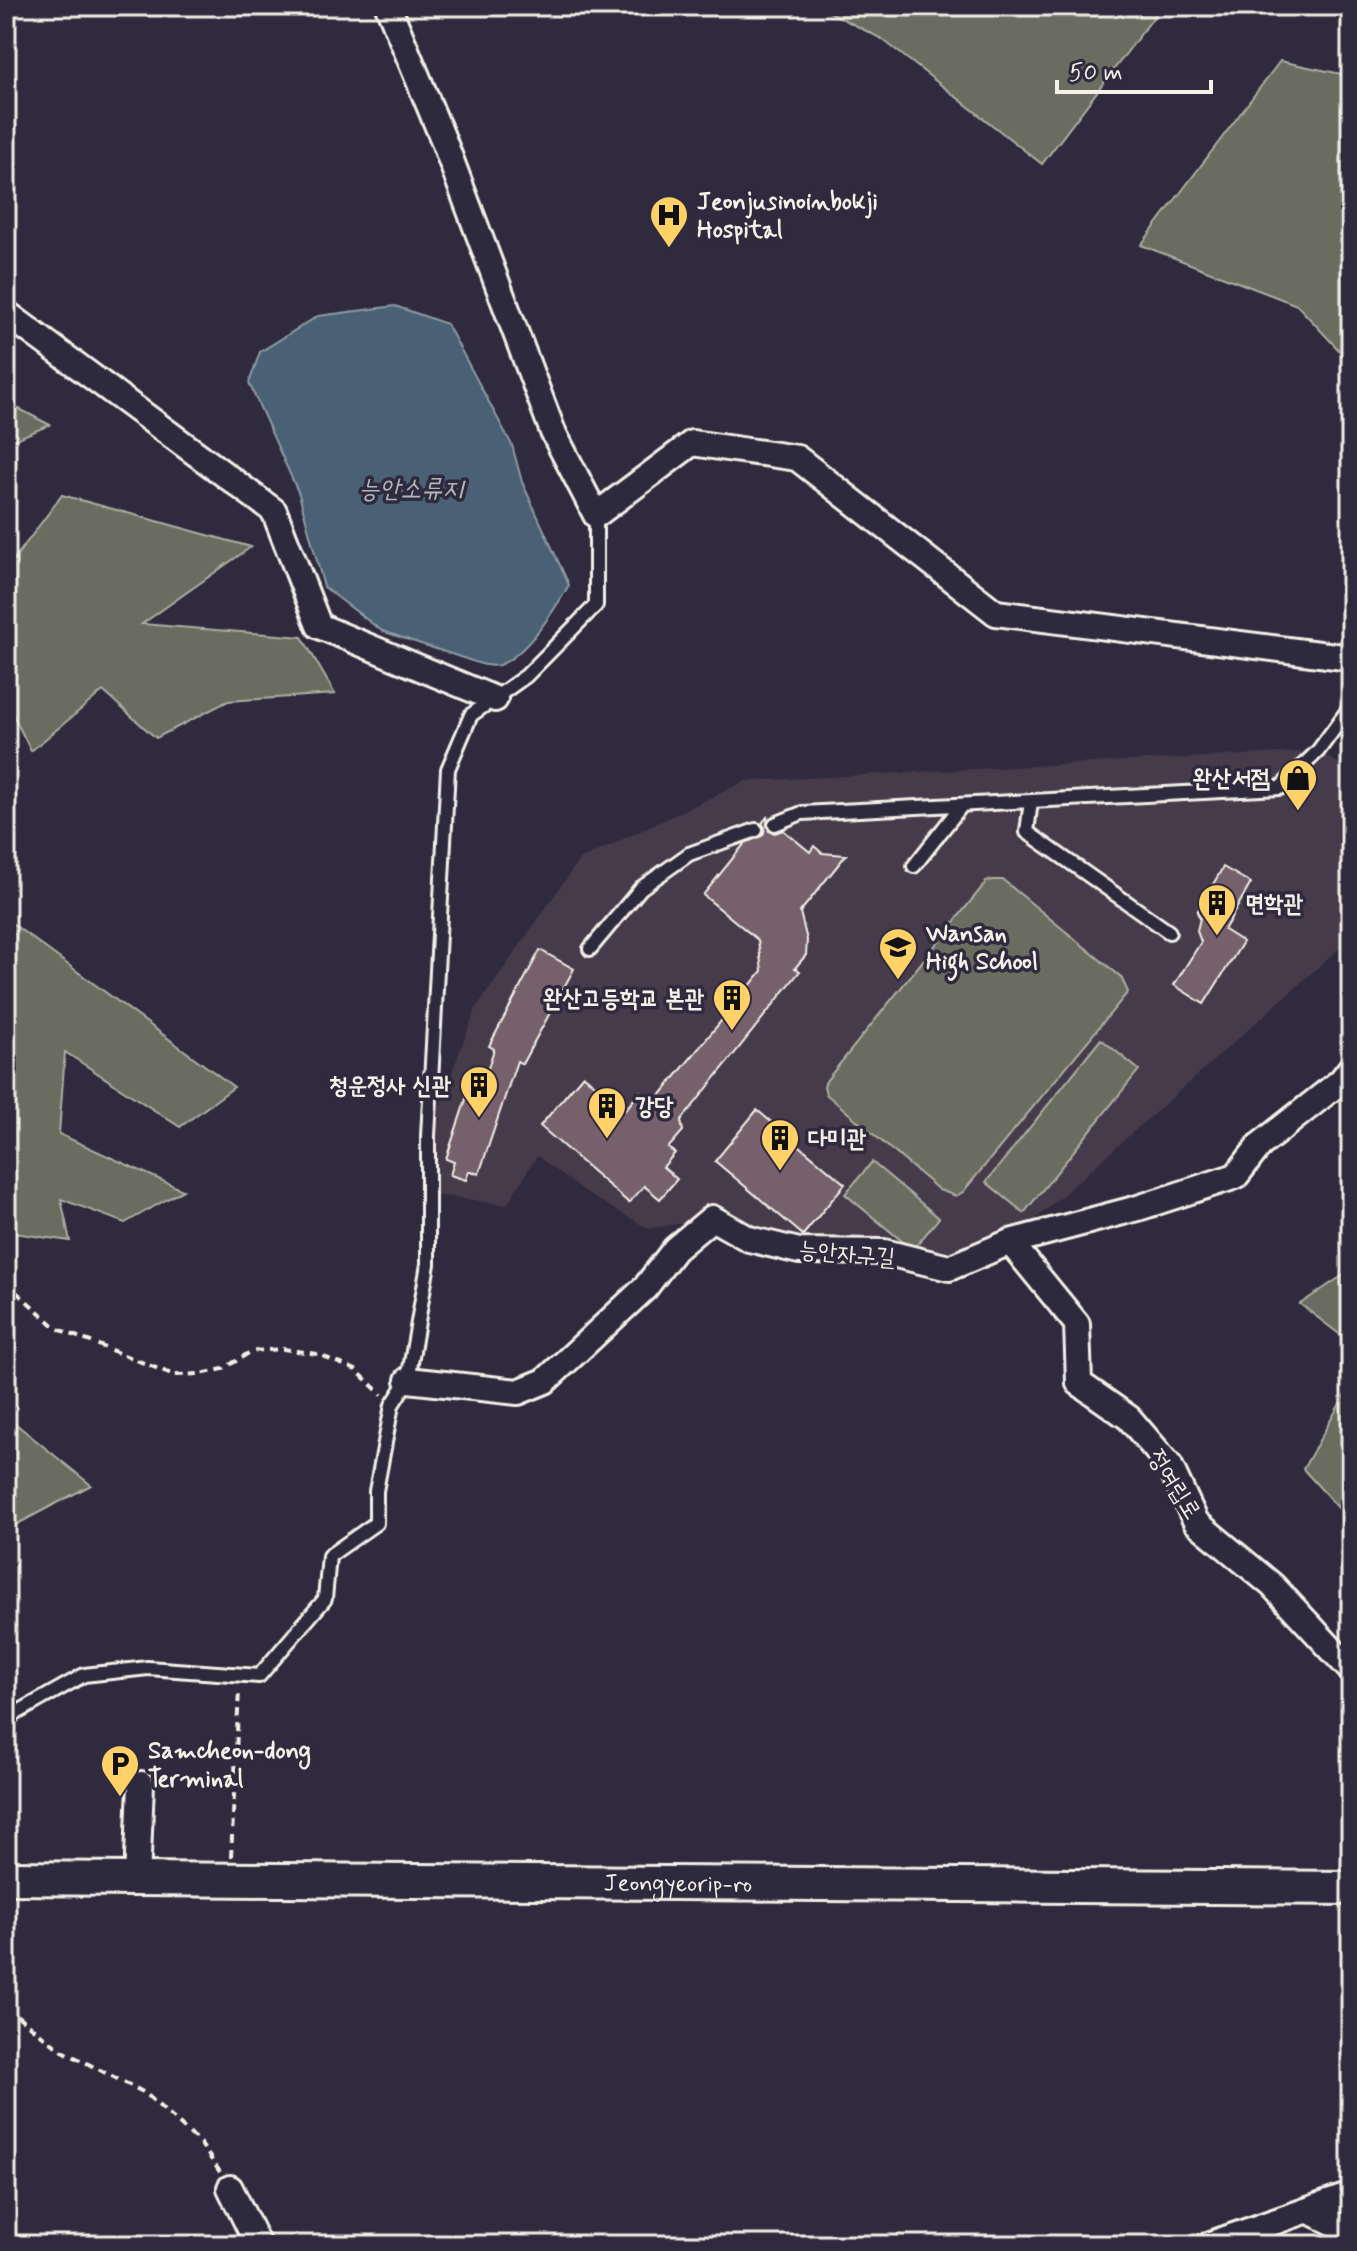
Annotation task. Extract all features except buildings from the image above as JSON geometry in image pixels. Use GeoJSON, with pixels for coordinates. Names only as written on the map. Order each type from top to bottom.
{"type":"FeatureCollection","features":[{"type":"Feature","properties":{"kind":"street"},"geometry":{"type":"LineString","coordinates":[[388,6],[443,139],[553,432],[596,515],[692,443],[797,458],[996,613],[1351,658]]}},
{"type":"Feature","properties":{"kind":"street"},"geometry":{"type":"LineString","coordinates":[[6,313],[274,511],[319,626],[495,699]]}},
{"type":"Feature","properties":{"kind":"street","name":"능안자구길"},"geometry":{"type":"LineString","coordinates":[[408,1380],[518,1392],[545,1381],[645,1288],[675,1249],[712,1218],[749,1239],[799,1251],[884,1252],[949,1268],[1010,1242],[1138,1208],[1236,1176],[1260,1145],[1341,1081],[1351,1068]]}},
{"type":"Feature","properties":{"kind":"street","name":"정여립로"},"geometry":{"type":"LineString","coordinates":[[1010,1242],[1077,1324],[1079,1383],[1129,1418],[1170,1466],[1196,1522],[1272,1585],[1351,1670]]}},
{"type":"Feature","properties":{"kind":"street"},"geometry":{"type":"LineString","coordinates":[[137,1880],[141,1784]]}},
{"type":"Feature","properties":{"kind":"street","name":"Jeongyeorip-ro"},"geometry":{"type":"LineString","coordinates":[[6,1878],[1351,1888]]}},
{"type":"Feature","properties":{"kind":"street"},"geometry":{"type":"LineString","coordinates":[[230,2188],[258,2245]]}},
{"type":"Feature","properties":{"kind":"street"},"geometry":{"type":"LineString","coordinates":[[1208,2245],[1351,2195]]}},
{"type":"Feature","properties":{"kind":"street"},"geometry":{"type":"LineString","coordinates":[[1309,2211],[1351,2231]]}},
{"type":"Feature","properties":{"kind":"lane"},"geometry":{"type":"LineString","coordinates":[[6,1719],[84,1675],[148,1668],[259,1676],[325,1599],[329,1556],[376,1523],[376,1491],[392,1405],[408,1380],[428,1264],[429,1106],[448,769],[471,715],[526,676],[596,605],[596,515]]}},
{"type":"Feature","properties":{"kind":"lane"},"geometry":{"type":"LineString","coordinates":[[775,824],[802,813],[1280,788],[1318,751],[1351,706]]}},
{"type":"Feature","properties":{"kind":"lane"},"geometry":{"type":"LineString","coordinates":[[1031,801],[1027,832],[1169,932]]}},
{"type":"Feature","properties":{"kind":"lane"},"geometry":{"type":"LineString","coordinates":[[914,866],[962,805]]}},
{"type":"Feature","properties":{"kind":"lane"},"geometry":{"type":"LineString","coordinates":[[590,949],[641,888],[689,854],[756,830]]}},
{"type":"Feature","properties":{"kind":"path"},"geometry":{"type":"LineString","coordinates":[[6,1283],[58,1329],[174,1375],[223,1369],[252,1351],[284,1349],[317,1354],[356,1370],[392,1405]]}},
{"type":"Feature","properties":{"kind":"path"},"geometry":{"type":"LineString","coordinates":[[230,1879],[239,1675]]}},
{"type":"Feature","properties":{"kind":"path"},"geometry":{"type":"LineString","coordinates":[[6,2007],[61,2050],[145,2093],[200,2143],[230,2188]]}},
{"type":"Feature","properties":{"kind":"shaded area","name":"Wansan High School"},"geometry":{"type":"Polygon","coordinates":[[[1318,751],[1351,770],[1351,938],[1010,1242],[938,1265],[826,1250],[711,1218],[649,1229],[586,1193],[537,1156],[507,1205],[429,1194],[428,1136],[476,1008],[579,860],[746,781],[1318,751]]]}},
{"type":"Feature","properties":{"kind":"green space"},"geometry":{"type":"Polygon","coordinates":[[[818,6],[1162,6],[1042,164],[882,39],[818,6]]]}},
{"type":"Feature","properties":{"kind":"green space"},"geometry":{"type":"Polygon","coordinates":[[[1280,61],[1351,76],[1351,363],[1297,305],[1141,245],[1280,61]]]}},
{"type":"Feature","properties":{"kind":"green space"},"geometry":{"type":"Polygon","coordinates":[[[6,402],[50,425],[6,443],[6,402]]]}},
{"type":"Feature","properties":{"kind":"green space"},"geometry":{"type":"Polygon","coordinates":[[[62,495],[251,547],[142,624],[302,637],[335,694],[228,701],[156,738],[103,691],[31,751],[6,701],[6,570],[62,495]]]}},
{"type":"Feature","properties":{"kind":"green space"},"geometry":{"type":"Polygon","coordinates":[[[1003,880],[1121,977],[1128,992],[963,1192],[956,1196],[939,1190],[826,1094],[824,1086],[987,881],[1003,880]]]}},
{"type":"Feature","properties":{"kind":"green space"},"geometry":{"type":"Polygon","coordinates":[[[6,919],[234,1087],[180,1127],[65,1052],[59,1134],[183,1190],[125,1223],[61,1199],[70,1241],[6,1232],[6,919]]]}},
{"type":"Feature","properties":{"kind":"green space"},"geometry":{"type":"Polygon","coordinates":[[[1101,1039],[1139,1070],[1024,1213],[986,1182],[1101,1039]]]}},
{"type":"Feature","properties":{"kind":"green space"},"geometry":{"type":"Polygon","coordinates":[[[872,1162],[939,1218],[913,1250],[845,1194],[872,1162]]]}},
{"type":"Feature","properties":{"kind":"green space"},"geometry":{"type":"Polygon","coordinates":[[[1351,1270],[1351,1343],[1300,1304],[1351,1270]]]}},
{"type":"Feature","properties":{"kind":"green space"},"geometry":{"type":"Polygon","coordinates":[[[1351,1384],[1351,1522],[1303,1469],[1351,1384]]]}},
{"type":"Feature","properties":{"kind":"green space"},"geometry":{"type":"Polygon","coordinates":[[[6,1416],[91,1485],[6,1530],[6,1416]]]}},
{"type":"Feature","properties":{"kind":"water","name":"능안소류지"},"geometry":{"type":"Polygon","coordinates":[[[395,306],[447,324],[512,445],[522,482],[569,585],[530,642],[499,665],[481,664],[382,631],[324,587],[299,494],[249,383],[260,352],[318,316],[395,306]]]}},
{"type":"Feature","properties":{"kind":"place","name":"Jeonjusinoinbokji Hospital"},"geometry":{"type":"Point","coordinates":[669,249]}},
{"type":"Feature","properties":{"kind":"place","name":"완산서점"},"geometry":{"type":"Point","coordinates":[1298,812]}},
{"type":"Feature","properties":{"kind":"place","name":"면학관"},"geometry":{"type":"Point","coordinates":[1217,937]}},
{"type":"Feature","properties":{"kind":"place","name":"Wansan High School"},"geometry":{"type":"Point","coordinates":[898,981]}},
{"type":"Feature","properties":{"kind":"place","name":"완산고등학교 본관"},"geometry":{"type":"Point","coordinates":[732,1032]}},
{"type":"Feature","properties":{"kind":"place","name":"청운정사 신관"},"geometry":{"type":"Point","coordinates":[479,1119]}},
{"type":"Feature","properties":{"kind":"place","name":"강당"},"geometry":{"type":"Point","coordinates":[607,1140]}},
{"type":"Feature","properties":{"kind":"place","name":"다미관"},"geometry":{"type":"Point","coordinates":[780,1172]}},
{"type":"Feature","properties":{"kind":"place","name":"Samcheon-dong Terminal"},"geometry":{"type":"Point","coordinates":[120,1798]}}]}
